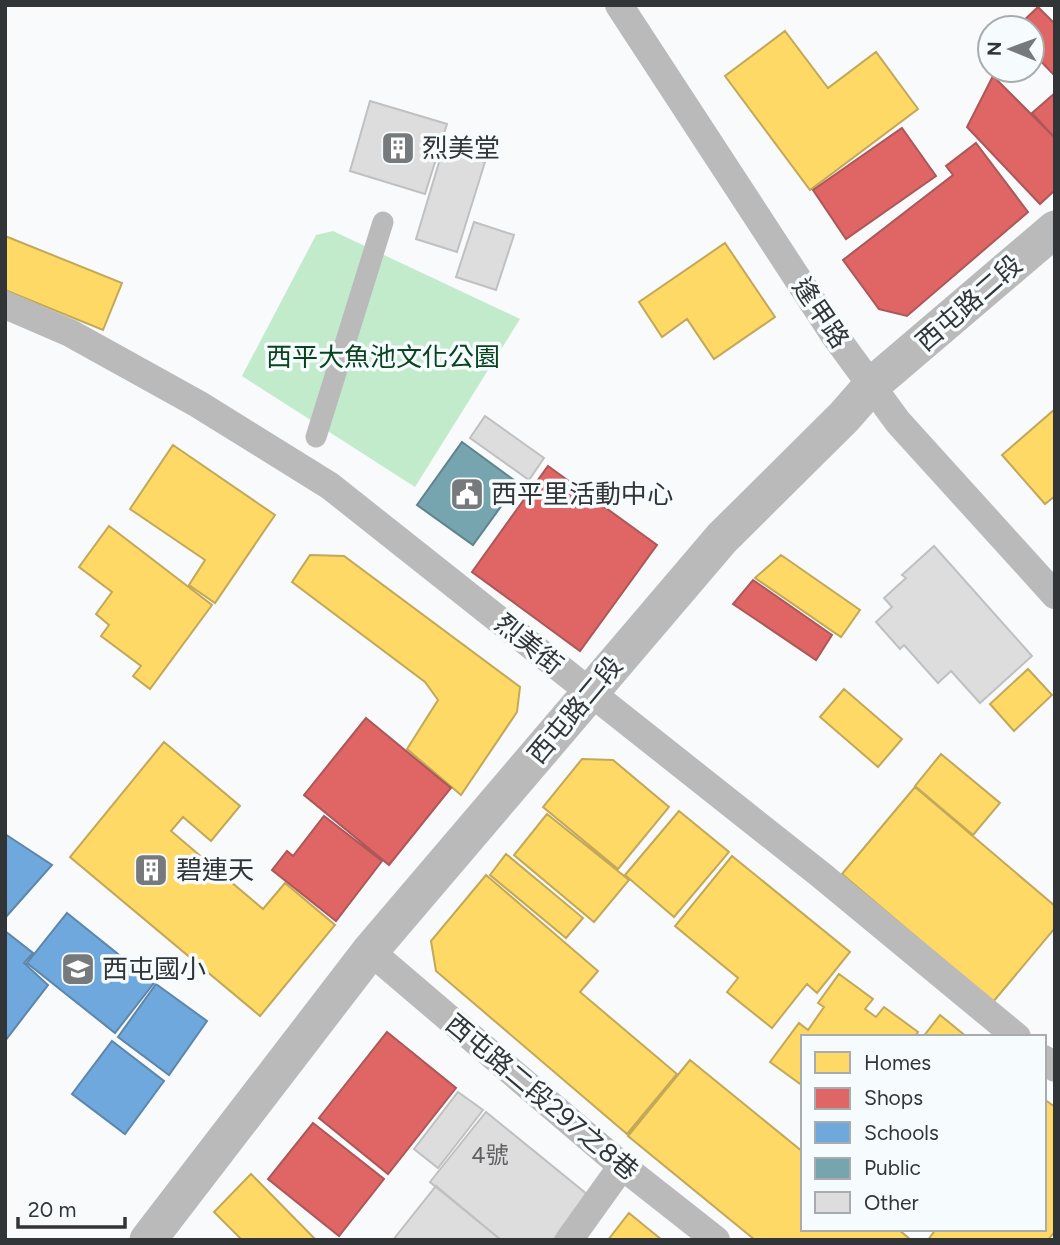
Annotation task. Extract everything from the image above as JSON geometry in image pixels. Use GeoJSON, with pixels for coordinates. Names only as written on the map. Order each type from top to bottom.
{"type":"FeatureCollection","features":[{"type":"Feature","properties":{"kind":"street","name":"逢甲路"},"geometry":{"type":"LineString","coordinates":[[619,5],[835,335],[898,422],[1055,595]]}},
{"type":"Feature","properties":{"kind":"street"},"geometry":{"type":"LineString","coordinates":[[316,437],[383,222]]}},
{"type":"Feature","properties":{"kind":"street","name":"西屯路二段"},"geometry":{"type":"LineString","coordinates":[[148,1240],[370,951],[722,538],[844,417],[872,385],[1055,229]]}},
{"type":"Feature","properties":{"kind":"street","name":"烈美街"},"geometry":{"type":"LineString","coordinates":[[5,305],[70,334],[198,404],[330,486],[821,875],[1015,1035]]}},
{"type":"Feature","properties":{"kind":"street","name":"西屯路二段297之8巷"},"geometry":{"type":"LineString","coordinates":[[370,951],[622,1166],[716,1240]]}},
{"type":"Feature","properties":{"kind":"street"},"geometry":{"type":"LineString","coordinates":[[569,1240],[622,1166]]}},
{"type":"Feature","properties":{"kind":"green space","name":"西平大魚池文化公園"},"geometry":{"type":"Polygon","coordinates":[[[333,231],[520,319],[415,487],[242,376],[316,235],[333,231]]]}},
{"type":"Feature","properties":{"kind":"building: Homes"},"geometry":{"type":"Polygon","coordinates":[[[785,31],[828,88],[876,52],[918,109],[810,190],[725,76],[785,31]]]}},
{"type":"Feature","properties":{"kind":"building: Homes"},"geometry":{"type":"Polygon","coordinates":[[[5,236],[122,283],[103,330],[5,290],[5,236]]]}},
{"type":"Feature","properties":{"kind":"building: Homes"},"geometry":{"type":"Polygon","coordinates":[[[725,243],[775,317],[714,359],[687,319],[662,337],[639,302],[725,243]]]}},
{"type":"Feature","properties":{"kind":"building: Homes"},"geometry":{"type":"Polygon","coordinates":[[[1055,409],[1055,496],[1045,504],[1002,455],[1055,409]]]}},
{"type":"Feature","properties":{"kind":"building: Homes"},"geometry":{"type":"Polygon","coordinates":[[[173,445],[275,515],[215,603],[189,585],[205,560],[130,509],[173,445]]]}},
{"type":"Feature","properties":{"kind":"building: Homes"},"geometry":{"type":"Polygon","coordinates":[[[109,526],[212,605],[150,689],[133,676],[141,666],[101,636],[109,625],[96,614],[112,592],[79,567],[109,526]]]}},
{"type":"Feature","properties":{"kind":"building: Homes"},"geometry":{"type":"Polygon","coordinates":[[[310,555],[344,556],[520,687],[517,712],[461,795],[407,749],[438,700],[425,682],[292,582],[310,555]]]}},
{"type":"Feature","properties":{"kind":"building: Homes"},"geometry":{"type":"Polygon","coordinates":[[[781,555],[860,610],[841,637],[755,578],[781,555]]]}},
{"type":"Feature","properties":{"kind":"building: Homes"},"geometry":{"type":"Polygon","coordinates":[[[1028,669],[1052,695],[1014,731],[990,704],[1028,669]]]}},
{"type":"Feature","properties":{"kind":"building: Homes"},"geometry":{"type":"Polygon","coordinates":[[[844,689],[902,739],[878,767],[820,717],[844,689]]]}},
{"type":"Feature","properties":{"kind":"building: Homes","name":"碧連天"},"geometry":{"type":"Polygon","coordinates":[[[164,742],[240,806],[211,841],[183,817],[171,831],[263,909],[285,883],[335,925],[260,1016],[70,857],[164,742]]]}},
{"type":"Feature","properties":{"kind":"building: Homes"},"geometry":{"type":"Polygon","coordinates":[[[941,754],[1000,803],[973,835],[915,786],[941,754]]]}},
{"type":"Feature","properties":{"kind":"building: Homes"},"geometry":{"type":"Polygon","coordinates":[[[582,759],[613,760],[669,807],[618,869],[543,807],[582,759]]]}},
{"type":"Feature","properties":{"kind":"building: Homes"},"geometry":{"type":"Polygon","coordinates":[[[915,787],[1055,906],[1055,928],[993,1002],[842,874],[915,787]]]}},
{"type":"Feature","properties":{"kind":"building: Homes"},"geometry":{"type":"Polygon","coordinates":[[[679,811],[729,852],[674,917],[625,875],[679,811]]]}},
{"type":"Feature","properties":{"kind":"building: Homes"},"geometry":{"type":"Polygon","coordinates":[[[547,814],[629,880],[594,922],[514,855],[547,814]]]}},
{"type":"Feature","properties":{"kind":"building: Homes"},"geometry":{"type":"Polygon","coordinates":[[[506,854],[583,918],[566,938],[490,875],[506,854]]]}},
{"type":"Feature","properties":{"kind":"building: Homes"},"geometry":{"type":"Polygon","coordinates":[[[732,856],[850,952],[817,993],[807,984],[772,1028],[727,992],[738,978],[675,926],[732,856]]]}},
{"type":"Feature","properties":{"kind":"building: Homes"},"geometry":{"type":"Polygon","coordinates":[[[486,875],[598,971],[580,992],[677,1074],[627,1134],[436,971],[431,941],[486,875]]]}},
{"type":"Feature","properties":{"kind":"building: Homes"},"geometry":{"type":"Polygon","coordinates":[[[839,974],[873,999],[865,1009],[876,1017],[884,1007],[918,1032],[916,1035],[801,1035],[801,1085],[770,1062],[799,1023],[808,1030],[824,1007],[818,1003],[839,974]]]}},
{"type":"Feature","properties":{"kind":"building: Homes"},"geometry":{"type":"Polygon","coordinates":[[[940,1015],[965,1035],[925,1035],[940,1015]]]}},
{"type":"Feature","properties":{"kind":"building: Homes"},"geometry":{"type":"Polygon","coordinates":[[[690,1060],[801,1150],[801,1231],[900,1231],[911,1240],[755,1240],[628,1136],[690,1060]]]}},
{"type":"Feature","properties":{"kind":"building: Homes"},"geometry":{"type":"Polygon","coordinates":[[[1046,1100],[1055,1107],[1055,1231],[1048,1240],[928,1240],[935,1231],[1046,1231],[1046,1100]]]}},
{"type":"Feature","properties":{"kind":"building: Homes"},"geometry":{"type":"Polygon","coordinates":[[[251,1174],[316,1240],[242,1240],[214,1212],[251,1174]]]}},
{"type":"Feature","properties":{"kind":"building: Homes"},"geometry":{"type":"Polygon","coordinates":[[[629,1213],[646,1227],[662,1240],[608,1240],[629,1213]]]}},
{"type":"Feature","properties":{"kind":"building: Shops"},"geometry":{"type":"Polygon","coordinates":[[[1038,7],[1045,14],[1031,14],[1038,7]]]}},
{"type":"Feature","properties":{"kind":"building: Shops"},"geometry":{"type":"Polygon","coordinates":[[[1046,15],[1055,24],[1055,76],[1046,67],[1046,15]]]}},
{"type":"Feature","properties":{"kind":"building: Shops"},"geometry":{"type":"Polygon","coordinates":[[[989,84],[1001,84],[1055,138],[1055,190],[1040,204],[967,127],[989,84]]]}},
{"type":"Feature","properties":{"kind":"building: Shops"},"geometry":{"type":"Polygon","coordinates":[[[1055,93],[1055,138],[1032,113],[1055,93]]]}},
{"type":"Feature","properties":{"kind":"building: Shops"},"geometry":{"type":"Polygon","coordinates":[[[902,128],[936,176],[846,239],[813,190],[902,128]]]}},
{"type":"Feature","properties":{"kind":"building: Shops"},"geometry":{"type":"Polygon","coordinates":[[[976,143],[1028,212],[907,316],[879,309],[843,260],[953,175],[946,166],[976,143]]]}},
{"type":"Feature","properties":{"kind":"building: Shops"},"geometry":{"type":"Polygon","coordinates":[[[548,466],[657,545],[580,651],[472,572],[548,466]]]}},
{"type":"Feature","properties":{"kind":"building: Shops"},"geometry":{"type":"Polygon","coordinates":[[[753,580],[832,635],[816,660],[733,604],[753,580]]]}},
{"type":"Feature","properties":{"kind":"building: Shops"},"geometry":{"type":"Polygon","coordinates":[[[366,718],[451,788],[389,865],[304,795],[366,718]]]}},
{"type":"Feature","properties":{"kind":"building: Shops"},"geometry":{"type":"Polygon","coordinates":[[[324,816],[382,861],[336,921],[272,870],[287,851],[293,856],[324,816]]]}},
{"type":"Feature","properties":{"kind":"building: Shops"},"geometry":{"type":"Polygon","coordinates":[[[387,1032],[456,1088],[388,1174],[319,1118],[387,1032]]]}},
{"type":"Feature","properties":{"kind":"building: Shops"},"geometry":{"type":"Polygon","coordinates":[[[313,1123],[384,1179],[339,1236],[268,1179],[313,1123]]]}},
{"type":"Feature","properties":{"kind":"building: Schools"},"geometry":{"type":"Polygon","coordinates":[[[5,834],[52,865],[5,918],[5,834]]]}},
{"type":"Feature","properties":{"kind":"building: Schools"},"geometry":{"type":"Polygon","coordinates":[[[67,913],[154,983],[115,1033],[27,963],[67,913]]]}},
{"type":"Feature","properties":{"kind":"building: Schools"},"geometry":{"type":"Polygon","coordinates":[[[5,931],[33,953],[24,963],[48,985],[5,1041],[5,931]]]}},
{"type":"Feature","properties":{"kind":"building: Schools"},"geometry":{"type":"Polygon","coordinates":[[[156,984],[207,1021],[169,1075],[118,1037],[156,984]]]}},
{"type":"Feature","properties":{"kind":"building: Schools"},"geometry":{"type":"Polygon","coordinates":[[[112,1041],[164,1081],[125,1134],[72,1094],[112,1041]]]}},
{"type":"Feature","properties":{"kind":"building: Public","name":"西平里活動中心"},"geometry":{"type":"Polygon","coordinates":[[[462,442],[518,483],[473,545],[417,505],[462,442]]]}},
{"type":"Feature","properties":{"kind":"building: Other","name":"烈美堂"},"geometry":{"type":"Polygon","coordinates":[[[370,101],[447,124],[425,194],[350,171],[370,101]]]}},
{"type":"Feature","properties":{"kind":"building: Other"},"geometry":{"type":"Polygon","coordinates":[[[443,149],[485,162],[457,252],[416,239],[443,149]]]}},
{"type":"Feature","properties":{"kind":"building: Other"},"geometry":{"type":"Polygon","coordinates":[[[474,222],[514,235],[496,290],[456,277],[474,222]]]}},
{"type":"Feature","properties":{"kind":"building: Other"},"geometry":{"type":"Polygon","coordinates":[[[485,416],[544,458],[529,480],[470,438],[485,416]]]}},
{"type":"Feature","properties":{"kind":"building: Other"},"geometry":{"type":"Polygon","coordinates":[[[934,546],[1032,656],[980,703],[951,671],[938,683],[904,645],[900,649],[876,622],[892,607],[884,598],[906,578],[902,575],[934,546]]]}},
{"type":"Feature","properties":{"kind":"building: Other"},"geometry":{"type":"Polygon","coordinates":[[[458,1092],[483,1110],[438,1168],[414,1149],[458,1092]]]}},
{"type":"Feature","properties":{"kind":"building: Other"},"geometry":{"type":"Polygon","coordinates":[[[486,1112],[588,1195],[553,1240],[501,1240],[430,1182],[486,1112]]]}},
{"type":"Feature","properties":{"kind":"building: Other"},"geometry":{"type":"Polygon","coordinates":[[[436,1186],[501,1240],[393,1240],[436,1186]]]}},
{"type":"Feature","properties":{"kind":"place","name":"烈美堂"},"geometry":{"type":"Point","coordinates":[398,148]}},
{"type":"Feature","properties":{"kind":"place","name":"西平里活動中心"},"geometry":{"type":"Point","coordinates":[467,494]}},
{"type":"Feature","properties":{"kind":"place","name":"碧連天"},"geometry":{"type":"Point","coordinates":[151,870]}},
{"type":"Feature","properties":{"kind":"place","name":"西屯國小"},"geometry":{"type":"Point","coordinates":[78,969]}}]}
